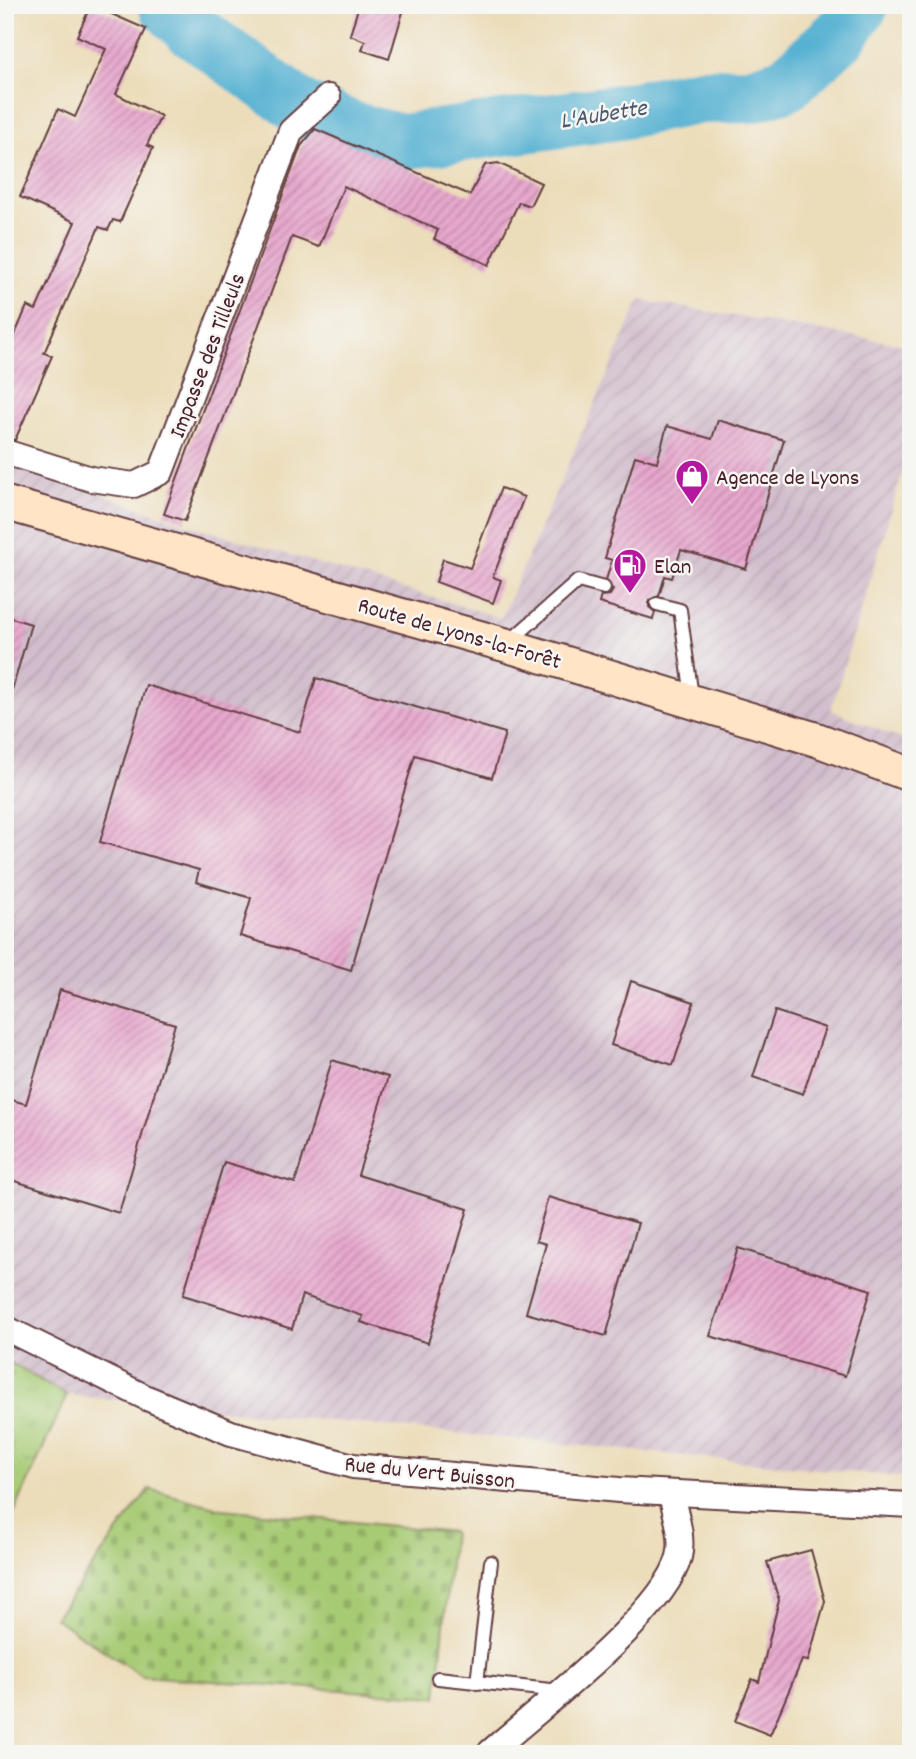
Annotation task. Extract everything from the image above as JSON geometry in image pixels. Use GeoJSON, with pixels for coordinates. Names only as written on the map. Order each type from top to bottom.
{"type":"FeatureCollection","features":[{"type":"Feature","properties":{"kind":"main road","name":"Route de Lyons-la-Forêt"},"geometry":{"type":"LineString","coordinates":[[5,503],[506,645],[818,740],[911,775]]}},
{"type":"Feature","properties":{"kind":"street","name":"Impasse des Tilleuls"},"geometry":{"type":"LineString","coordinates":[[5,452],[91,479],[134,485],[161,472],[291,131],[328,97]]}},
{"type":"Feature","properties":{"kind":"street","name":"Rue du Vert Buisson"},"geometry":{"type":"LineString","coordinates":[[5,1328],[147,1398],[231,1433],[353,1466],[671,1494],[911,1505]]}},
{"type":"Feature","properties":{"kind":"street"},"geometry":{"type":"LineString","coordinates":[[488,1754],[561,1691],[634,1622],[669,1582],[679,1555],[679,1534],[671,1494]]}},
{"type":"Feature","properties":{"kind":"lane"},"geometry":{"type":"LineString","coordinates":[[506,645],[578,581],[604,588]]}},
{"type":"Feature","properties":{"kind":"lane"},"geometry":{"type":"LineString","coordinates":[[657,604],[680,610],[692,701]]}},
{"type":"Feature","properties":{"kind":"lane"},"geometry":{"type":"LineString","coordinates":[[477,1684],[491,1562]]}},
{"type":"Feature","properties":{"kind":"lane"},"geometry":{"type":"LineString","coordinates":[[438,1678],[561,1691]]}},
{"type":"Feature","properties":{"kind":"shaded area"},"geometry":{"type":"Polygon","coordinates":[[[640,300],[911,346],[911,444],[831,710],[911,743],[911,1478],[67,1395],[5,1360],[5,459],[176,521],[501,618],[640,300]]]}},
{"type":"Feature","properties":{"kind":"green space"},"geometry":{"type":"Polygon","coordinates":[[[5,1360],[67,1395],[5,1533],[5,1360]]]}},
{"type":"Feature","properties":{"kind":"green space"},"geometry":{"type":"Polygon","coordinates":[[[149,1489],[222,1509],[453,1532],[437,1697],[142,1676],[55,1618],[149,1489]]]}},
{"type":"Feature","properties":{"kind":"building"},"geometry":{"type":"Polygon","coordinates":[[[91,5],[146,29],[116,94],[161,116],[147,145],[153,148],[120,222],[113,220],[108,230],[99,227],[44,353],[52,356],[15,440],[5,438],[5,358],[27,306],[36,310],[75,222],[20,197],[58,109],[75,117],[106,49],[77,36],[91,5]]]}},
{"type":"Feature","properties":{"kind":"building"},"geometry":{"type":"Polygon","coordinates":[[[359,5],[405,5],[389,59],[362,50],[365,41],[350,35],[359,5]]]}},
{"type":"Feature","properties":{"kind":"building"},"geometry":{"type":"Polygon","coordinates":[[[315,129],[470,195],[485,165],[498,163],[541,183],[530,206],[519,202],[489,265],[434,239],[438,230],[344,186],[319,247],[292,237],[185,521],[164,514],[301,146],[315,129]]]}},
{"type":"Feature","properties":{"kind":"building","name":"Agence de Lyons"},"geometry":{"type":"Polygon","coordinates":[[[718,420],[784,440],[746,569],[681,550],[672,578],[665,576],[659,596],[649,601],[649,607],[655,612],[653,619],[599,603],[601,596],[610,595],[613,590],[606,580],[612,560],[605,558],[635,456],[657,462],[667,426],[712,439],[718,420]]]}},
{"type":"Feature","properties":{"kind":"building"},"geometry":{"type":"Polygon","coordinates":[[[501,488],[524,497],[493,577],[501,580],[493,603],[436,582],[443,559],[470,568],[501,488]]]}},
{"type":"Feature","properties":{"kind":"building"},"geometry":{"type":"Polygon","coordinates":[[[5,616],[31,624],[12,690],[5,689],[5,616]]]}},
{"type":"Feature","properties":{"kind":"building"},"geometry":{"type":"Polygon","coordinates":[[[316,678],[505,733],[492,778],[415,755],[351,970],[240,936],[251,898],[196,882],[199,870],[100,842],[146,685],[300,732],[316,678]]]}},
{"type":"Feature","properties":{"kind":"building"},"geometry":{"type":"Polygon","coordinates":[[[631,981],[694,1002],[673,1065],[611,1045],[631,981]]]}},
{"type":"Feature","properties":{"kind":"building"},"geometry":{"type":"Polygon","coordinates":[[[60,990],[175,1024],[119,1213],[5,1178],[12,1149],[5,1147],[5,1098],[26,1104],[60,990]]]}},
{"type":"Feature","properties":{"kind":"building"},"geometry":{"type":"Polygon","coordinates":[[[775,1011],[825,1028],[803,1094],[753,1077],[775,1011]]]}},
{"type":"Feature","properties":{"kind":"building"},"geometry":{"type":"Polygon","coordinates":[[[332,1060],[388,1077],[358,1175],[468,1209],[428,1343],[361,1322],[363,1316],[302,1295],[292,1329],[183,1295],[224,1162],[295,1183],[332,1060]]]}},
{"type":"Feature","properties":{"kind":"building"},"geometry":{"type":"Polygon","coordinates":[[[548,1197],[638,1223],[606,1336],[526,1313],[546,1244],[536,1241],[548,1197]]]}},
{"type":"Feature","properties":{"kind":"building"},"geometry":{"type":"Polygon","coordinates":[[[738,1248],[871,1290],[845,1376],[710,1336],[738,1248]]]}},
{"type":"Feature","properties":{"kind":"building"},"geometry":{"type":"Polygon","coordinates":[[[811,1550],[825,1601],[808,1661],[802,1660],[770,1735],[735,1721],[752,1679],[759,1682],[779,1600],[767,1562],[811,1550]]]}},
{"type":"Feature","properties":{"kind":"waterway","name":"L'Aubette"},"geometry":{"type":"LineString","coordinates":[[166,5],[191,29],[297,105]]}},
{"type":"Feature","properties":{"kind":"waterway","name":"L'Aubette"},"geometry":{"type":"LineString","coordinates":[[314,113],[351,129],[401,142],[619,112],[701,96],[750,95],[786,84],[841,34],[861,5]]}},
{"type":"Feature","properties":{"kind":"place","name":"Agence de Lyons"},"geometry":{"type":"Point","coordinates":[692,506]}},
{"type":"Feature","properties":{"kind":"place","name":"Elan"},"geometry":{"type":"Point","coordinates":[630,595]}}]}
